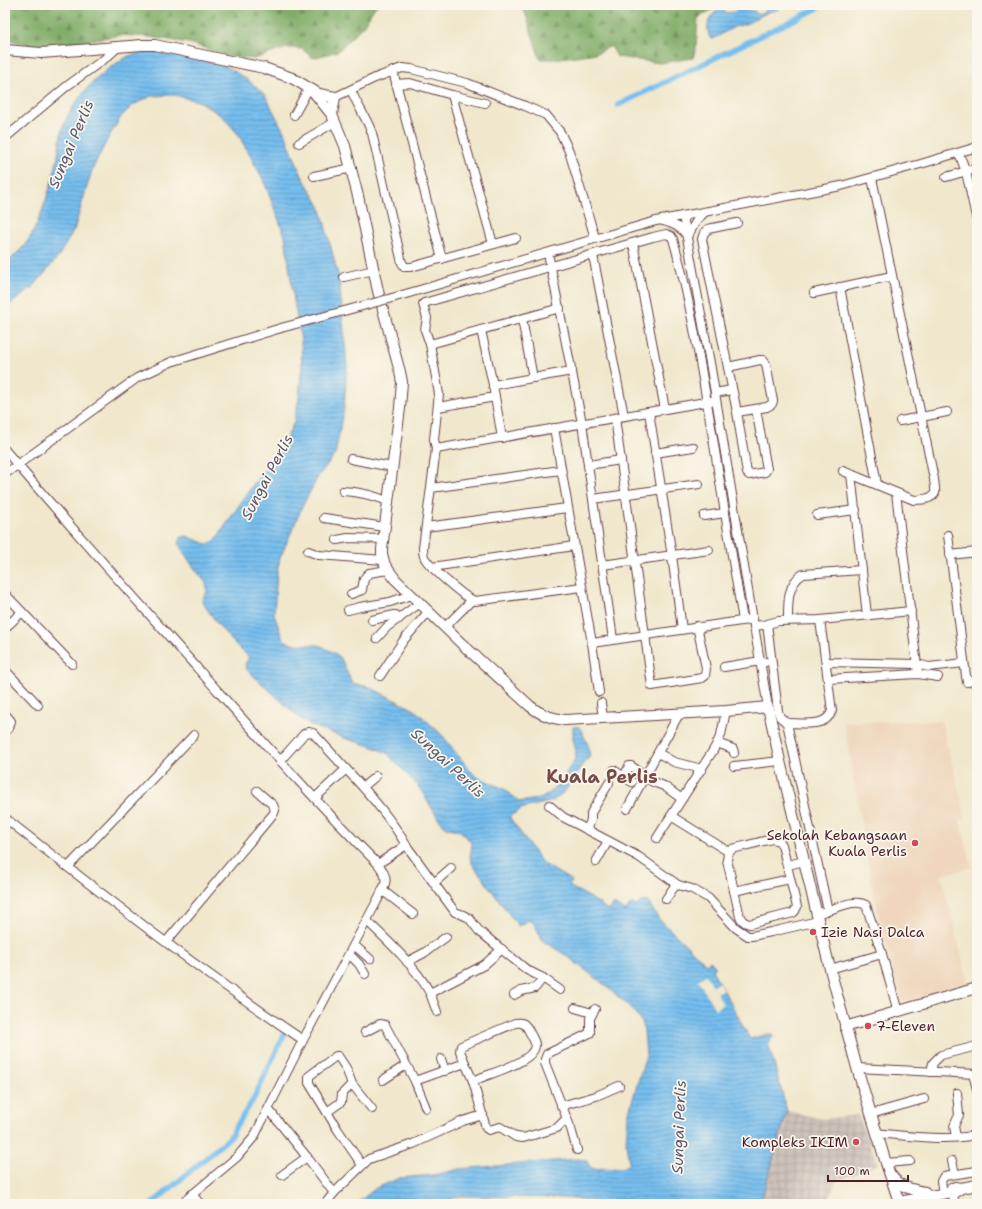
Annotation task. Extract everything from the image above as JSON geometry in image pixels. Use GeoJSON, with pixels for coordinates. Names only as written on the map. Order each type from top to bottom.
{"type":"FeatureCollection","features":[{"type":"Feature","properties":{"kind":"main road"},"geometry":{"type":"LineString","coordinates":[[5,50],[41,53],[119,46],[155,45],[264,68],[292,78],[319,94],[339,96],[333,119]]}},
{"type":"Feature","properties":{"kind":"main road"},"geometry":{"type":"LineString","coordinates":[[310,89],[324,104],[333,119],[345,146],[352,168],[374,270],[402,382],[389,502],[382,549],[383,560],[388,570],[395,579],[445,627],[540,713],[552,718],[565,720],[726,711],[768,707],[817,917],[845,1027],[876,1133],[899,1201]]}},
{"type":"Feature","properties":{"kind":"main road"},"geometry":{"type":"LineString","coordinates":[[845,1027],[977,988]]}},
{"type":"Feature","properties":{"kind":"main road"},"geometry":{"type":"LineString","coordinates":[[887,1167],[896,1181],[903,1186],[925,1192]]}},
{"type":"Feature","properties":{"kind":"main road"},"geometry":{"type":"LineString","coordinates":[[899,1201],[925,1192],[977,1185]]}},
{"type":"Feature","properties":{"kind":"main road"},"geometry":{"type":"LineString","coordinates":[[899,1201],[950,1189]]}},
{"type":"Feature","properties":{"kind":"street"},"geometry":{"type":"LineString","coordinates":[[5,138],[67,86],[108,57],[119,46]]}},
{"type":"Feature","properties":{"kind":"street"},"geometry":{"type":"LineString","coordinates":[[324,104],[375,78],[402,68],[467,83],[546,115],[560,132],[569,151],[595,238]]}},
{"type":"Feature","properties":{"kind":"street"},"geometry":{"type":"LineString","coordinates":[[393,71],[442,259]]}},
{"type":"Feature","properties":{"kind":"street"},"geometry":{"type":"LineString","coordinates":[[396,84],[410,83],[452,95],[485,102]]}},
{"type":"Feature","properties":{"kind":"street"},"geometry":{"type":"LineString","coordinates":[[294,115],[310,89]]}},
{"type":"Feature","properties":{"kind":"street"},"geometry":{"type":"LineString","coordinates":[[351,90],[367,119],[372,133],[402,263],[405,267],[442,259],[516,238]]}},
{"type":"Feature","properties":{"kind":"street"},"geometry":{"type":"LineString","coordinates":[[452,95],[493,244]]}},
{"type":"Feature","properties":{"kind":"street"},"geometry":{"type":"LineString","coordinates":[[299,143],[333,119]]}},
{"type":"Feature","properties":{"kind":"street"},"geometry":{"type":"LineString","coordinates":[[5,474],[137,378],[171,362],[281,328],[392,298],[609,234],[662,220],[772,200],[872,178],[977,147]]}},
{"type":"Feature","properties":{"kind":"street"},"geometry":{"type":"LineString","coordinates":[[959,153],[966,172],[977,221]]}},
{"type":"Feature","properties":{"kind":"street"},"geometry":{"type":"LineString","coordinates":[[314,176],[352,168]]}},
{"type":"Feature","properties":{"kind":"street"},"geometry":{"type":"LineString","coordinates":[[946,177],[977,168]]}},
{"type":"Feature","properties":{"kind":"street"},"geometry":{"type":"LineString","coordinates":[[843,470],[908,498],[919,500],[926,499],[934,494],[934,480],[872,178]]}},
{"type":"Feature","properties":{"kind":"street"},"geometry":{"type":"LineString","coordinates":[[688,235],[697,220],[706,212]]}},
{"type":"Feature","properties":{"kind":"street"},"geometry":{"type":"LineString","coordinates":[[683,216],[694,268],[732,495],[766,662],[780,718],[787,723],[822,722],[829,718],[832,707],[820,620]]}},
{"type":"Feature","properties":{"kind":"street"},"geometry":{"type":"LineString","coordinates":[[662,220],[681,228],[688,235]]}},
{"type":"Feature","properties":{"kind":"street"},"geometry":{"type":"LineString","coordinates":[[590,223],[609,234]]}},
{"type":"Feature","properties":{"kind":"street"},"geometry":{"type":"LineString","coordinates":[[582,242],[590,223]]}},
{"type":"Feature","properties":{"kind":"street"},"geometry":{"type":"LineString","coordinates":[[737,223],[708,229],[704,232],[702,239],[728,367],[747,474],[749,476],[765,472],[767,469],[756,409]]}},
{"type":"Feature","properties":{"kind":"street"},"geometry":{"type":"LineString","coordinates":[[582,587],[479,601],[472,600],[465,596],[426,561],[423,553],[436,449],[434,439],[438,407],[438,389],[430,344],[425,330],[426,318],[423,306],[424,303],[633,243],[663,235],[669,235],[673,239],[682,270],[707,401],[743,620]]}},
{"type":"Feature","properties":{"kind":"street"},"geometry":{"type":"LineString","coordinates":[[633,243],[665,409]]}},
{"type":"Feature","properties":{"kind":"street"},"geometry":{"type":"LineString","coordinates":[[548,253],[582,423],[613,639]]}},
{"type":"Feature","properties":{"kind":"street"},"geometry":{"type":"LineString","coordinates":[[593,255],[624,416]]}},
{"type":"Feature","properties":{"kind":"street"},"geometry":{"type":"LineString","coordinates":[[682,270],[694,268]]}},
{"type":"Feature","properties":{"kind":"street"},"geometry":{"type":"LineString","coordinates":[[344,277],[374,270]]}},
{"type":"Feature","properties":{"kind":"street"},"geometry":{"type":"LineString","coordinates":[[814,293],[892,276]]}},
{"type":"Feature","properties":{"kind":"street"},"geometry":{"type":"LineString","coordinates":[[840,287],[877,484]]}},
{"type":"Feature","properties":{"kind":"street"},"geometry":{"type":"LineString","coordinates":[[430,344],[560,308]]}},
{"type":"Feature","properties":{"kind":"street"},"geometry":{"type":"LineString","coordinates":[[522,319],[533,378]]}},
{"type":"Feature","properties":{"kind":"street"},"geometry":{"type":"LineString","coordinates":[[481,330],[502,438]]}},
{"type":"Feature","properties":{"kind":"street"},"geometry":{"type":"LineString","coordinates":[[728,367],[760,360],[765,361],[773,401],[771,406],[736,412]]}},
{"type":"Feature","properties":{"kind":"street"},"geometry":{"type":"LineString","coordinates":[[493,386],[572,371]]}},
{"type":"Feature","properties":{"kind":"street"},"geometry":{"type":"LineString","coordinates":[[436,449],[707,401],[732,390]]}},
{"type":"Feature","properties":{"kind":"street"},"geometry":{"type":"LineString","coordinates":[[438,407],[495,397]]}},
{"type":"Feature","properties":{"kind":"street"},"geometry":{"type":"LineString","coordinates":[[649,412],[682,629]]}},
{"type":"Feature","properties":{"kind":"street"},"geometry":{"type":"LineString","coordinates":[[900,421],[947,412]]}},
{"type":"Feature","properties":{"kind":"street"},"geometry":{"type":"LineString","coordinates":[[615,418],[652,686],[702,678],[705,676],[706,668],[698,626]]}},
{"type":"Feature","properties":{"kind":"street"},"geometry":{"type":"LineString","coordinates":[[554,428],[592,643],[599,692]]}},
{"type":"Feature","properties":{"kind":"street"},"geometry":{"type":"LineString","coordinates":[[655,452],[693,446]]}},
{"type":"Feature","properties":{"kind":"street"},"geometry":{"type":"LineString","coordinates":[[5,450],[80,538],[280,761],[378,864],[386,878],[367,921],[303,1040],[269,1110],[254,1137],[243,1151],[181,1204]]}},
{"type":"Feature","properties":{"kind":"street"},"geometry":{"type":"LineString","coordinates":[[352,459],[393,466]]}},
{"type":"Feature","properties":{"kind":"street"},"geometry":{"type":"LineString","coordinates":[[588,465],[621,460]]}},
{"type":"Feature","properties":{"kind":"street"},"geometry":{"type":"LineString","coordinates":[[431,488],[561,470]]}},
{"type":"Feature","properties":{"kind":"street"},"geometry":{"type":"LineString","coordinates":[[851,474],[867,615]]}},
{"type":"Feature","properties":{"kind":"street"},"geometry":{"type":"LineString","coordinates":[[593,499],[699,484]]}},
{"type":"Feature","properties":{"kind":"street"},"geometry":{"type":"LineString","coordinates":[[343,491],[371,495],[389,502]]}},
{"type":"Feature","properties":{"kind":"street"},"geometry":{"type":"LineString","coordinates":[[896,494],[918,674]]}},
{"type":"Feature","properties":{"kind":"street"},"geometry":{"type":"LineString","coordinates":[[722,497],[732,495]]}},
{"type":"Feature","properties":{"kind":"street"},"geometry":{"type":"LineString","coordinates":[[426,527],[567,508]]}},
{"type":"Feature","properties":{"kind":"street"},"geometry":{"type":"LineString","coordinates":[[817,515],[856,510]]}},
{"type":"Feature","properties":{"kind":"street"},"geometry":{"type":"LineString","coordinates":[[704,516],[725,513]]}},
{"type":"Feature","properties":{"kind":"street"},"geometry":{"type":"LineString","coordinates":[[324,518],[385,527]]}},
{"type":"Feature","properties":{"kind":"street"},"geometry":{"type":"LineString","coordinates":[[948,535],[967,682],[977,680]]}},
{"type":"Feature","properties":{"kind":"street"},"geometry":{"type":"LineString","coordinates":[[337,540],[348,538],[383,539]]}},
{"type":"Feature","properties":{"kind":"street"},"geometry":{"type":"LineString","coordinates":[[432,567],[574,546]]}},
{"type":"Feature","properties":{"kind":"street"},"geometry":{"type":"LineString","coordinates":[[602,565],[709,550]]}},
{"type":"Feature","properties":{"kind":"street"},"geometry":{"type":"LineString","coordinates":[[308,551],[319,555],[383,560]]}},
{"type":"Feature","properties":{"kind":"street"},"geometry":{"type":"LineString","coordinates":[[950,555],[977,552]]}},
{"type":"Feature","properties":{"kind":"street"},"geometry":{"type":"LineString","coordinates":[[351,594],[362,590],[365,577],[369,573],[388,570]]}},
{"type":"Feature","properties":{"kind":"street"},"geometry":{"type":"LineString","coordinates":[[788,618],[789,595],[795,580],[803,574],[862,570]]}},
{"type":"Feature","properties":{"kind":"street"},"geometry":{"type":"LineString","coordinates":[[5,594],[72,664]]}},
{"type":"Feature","properties":{"kind":"street"},"geometry":{"type":"LineString","coordinates":[[348,610],[390,602],[411,595]]}},
{"type":"Feature","properties":{"kind":"street"},"geometry":{"type":"LineString","coordinates":[[445,627],[472,600]]}},
{"type":"Feature","properties":{"kind":"street"},"geometry":{"type":"LineString","coordinates":[[377,638],[384,630],[420,602]]}},
{"type":"Feature","properties":{"kind":"street"},"geometry":{"type":"LineString","coordinates":[[380,676],[403,640],[429,611]]}},
{"type":"Feature","properties":{"kind":"street"},"geometry":{"type":"LineString","coordinates":[[592,643],[743,620],[759,624],[788,618],[820,620],[911,611]]}},
{"type":"Feature","properties":{"kind":"street"},"geometry":{"type":"LineString","coordinates":[[5,628],[22,612]]}},
{"type":"Feature","properties":{"kind":"street"},"geometry":{"type":"LineString","coordinates":[[372,620],[394,615],[396,615],[399,619]]}},
{"type":"Feature","properties":{"kind":"street"},"geometry":{"type":"LineString","coordinates":[[759,624],[766,662],[768,707]]}},
{"type":"Feature","properties":{"kind":"street"},"geometry":{"type":"LineString","coordinates":[[724,667],[766,662]]}},
{"type":"Feature","properties":{"kind":"street"},"geometry":{"type":"LineString","coordinates":[[826,662],[917,664],[929,667],[964,663]]}},
{"type":"Feature","properties":{"kind":"street"},"geometry":{"type":"LineString","coordinates":[[5,670],[38,705]]}},
{"type":"Feature","properties":{"kind":"street"},"geometry":{"type":"LineString","coordinates":[[828,678],[918,674],[938,677]]}},
{"type":"Feature","properties":{"kind":"street"},"geometry":{"type":"LineString","coordinates":[[601,703],[603,718]]}},
{"type":"Feature","properties":{"kind":"street"},"geometry":{"type":"LineString","coordinates":[[657,838],[702,769],[717,743],[726,711]]}},
{"type":"Feature","properties":{"kind":"street"},"geometry":{"type":"LineString","coordinates":[[5,714],[11,721],[9,728],[5,731]]}},
{"type":"Feature","properties":{"kind":"street"},"geometry":{"type":"LineString","coordinates":[[627,809],[679,714]]}},
{"type":"Feature","properties":{"kind":"street"},"geometry":{"type":"LineString","coordinates":[[787,723],[828,910]]}},
{"type":"Feature","properties":{"kind":"street"},"geometry":{"type":"LineString","coordinates":[[280,761],[304,734],[309,732],[313,734],[381,808],[455,912],[466,916],[472,921],[477,930],[527,970],[543,978],[560,990]]}},
{"type":"Feature","properties":{"kind":"street"},"geometry":{"type":"LineString","coordinates":[[68,868],[194,735]]}},
{"type":"Feature","properties":{"kind":"street"},"geometry":{"type":"LineString","coordinates":[[717,743],[733,749],[734,753]]}},
{"type":"Feature","properties":{"kind":"street"},"geometry":{"type":"LineString","coordinates":[[658,753],[674,762],[702,769]]}},
{"type":"Feature","properties":{"kind":"street"},"geometry":{"type":"LineString","coordinates":[[624,777],[630,766],[650,781],[664,786],[682,799]]}},
{"type":"Feature","properties":{"kind":"street"},"geometry":{"type":"LineString","coordinates":[[734,766],[781,766],[797,768]]}},
{"type":"Feature","properties":{"kind":"street"},"geometry":{"type":"LineString","coordinates":[[315,798],[346,769]]}},
{"type":"Feature","properties":{"kind":"street"},"geometry":{"type":"LineString","coordinates":[[614,770],[632,782]]}},
{"type":"Feature","properties":{"kind":"street"},"geometry":{"type":"LineString","coordinates":[[363,787],[376,776]]}},
{"type":"Feature","properties":{"kind":"street"},"geometry":{"type":"LineString","coordinates":[[587,830],[591,820],[591,813],[609,783]]}},
{"type":"Feature","properties":{"kind":"street"},"geometry":{"type":"LineString","coordinates":[[166,942],[274,813],[275,810],[273,805],[257,791]]}},
{"type":"Feature","properties":{"kind":"street"},"geometry":{"type":"LineString","coordinates":[[549,805],[563,818],[639,857],[678,885],[692,889],[708,898],[736,928],[744,934],[752,936],[771,932],[817,917],[828,910],[853,903],[866,905],[882,954],[898,1012]]}},
{"type":"Feature","properties":{"kind":"street"},"geometry":{"type":"LineString","coordinates":[[671,816],[729,852]]}},
{"type":"Feature","properties":{"kind":"street"},"geometry":{"type":"LineString","coordinates":[[5,818],[166,942],[303,1040]]}},
{"type":"Feature","properties":{"kind":"street"},"geometry":{"type":"LineString","coordinates":[[772,839],[776,840],[782,845],[788,865],[797,907],[796,910],[793,913],[768,920],[750,924],[744,922],[740,917],[727,860],[729,852],[732,849],[747,844],[772,839]]}},
{"type":"Feature","properties":{"kind":"street"},"geometry":{"type":"LineString","coordinates":[[596,862],[608,841]]}},
{"type":"Feature","properties":{"kind":"street"},"geometry":{"type":"LineString","coordinates":[[378,864],[406,844]]}},
{"type":"Feature","properties":{"kind":"street"},"geometry":{"type":"LineString","coordinates":[[788,865],[804,861]]}},
{"type":"Feature","properties":{"kind":"street"},"geometry":{"type":"LineString","coordinates":[[434,883],[451,868]]}},
{"type":"Feature","properties":{"kind":"street"},"geometry":{"type":"LineString","coordinates":[[734,891],[790,879]]}},
{"type":"Feature","properties":{"kind":"street"},"geometry":{"type":"LineString","coordinates":[[666,899],[674,887],[678,885]]}},
{"type":"Feature","properties":{"kind":"street"},"geometry":{"type":"LineString","coordinates":[[382,890],[413,914]]}},
{"type":"Feature","properties":{"kind":"street"},"geometry":{"type":"LineString","coordinates":[[768,920],[771,932]]}},
{"type":"Feature","properties":{"kind":"street"},"geometry":{"type":"LineString","coordinates":[[367,921],[390,943],[421,979],[430,992],[437,1012]]}},
{"type":"Feature","properties":{"kind":"street"},"geometry":{"type":"LineString","coordinates":[[407,962],[424,953],[446,936]]}},
{"type":"Feature","properties":{"kind":"street"},"geometry":{"type":"LineString","coordinates":[[354,946],[370,958]]}},
{"type":"Feature","properties":{"kind":"street"},"geometry":{"type":"LineString","coordinates":[[430,992],[484,965],[502,949]]}},
{"type":"Feature","properties":{"kind":"street"},"geometry":{"type":"LineString","coordinates":[[350,954],[366,974]]}},
{"type":"Feature","properties":{"kind":"street"},"geometry":{"type":"LineString","coordinates":[[830,969],[882,954]]}},
{"type":"Feature","properties":{"kind":"street"},"geometry":{"type":"LineString","coordinates":[[514,995],[521,991],[535,988],[543,978]]}},
{"type":"Feature","properties":{"kind":"street"},"geometry":{"type":"LineString","coordinates":[[575,1008],[593,1011],[590,1018],[591,1030],[589,1034],[547,1054],[544,1059],[574,1138],[577,1150]]}},
{"type":"Feature","properties":{"kind":"street"},"geometry":{"type":"LineString","coordinates":[[473,1081],[513,1066],[524,1060],[534,1049],[535,1042],[524,1024],[519,1022],[515,1023],[461,1046],[460,1048],[473,1081],[488,1130],[500,1127],[516,1137],[523,1138],[556,1128],[566,1119]]}},
{"type":"Feature","properties":{"kind":"street"},"geometry":{"type":"LineString","coordinates":[[365,1032],[378,1024],[384,1024],[415,1081],[426,1108]]}},
{"type":"Feature","properties":{"kind":"street"},"geometry":{"type":"LineString","coordinates":[[931,1072],[932,1063],[938,1057],[977,1046]]}},
{"type":"Feature","properties":{"kind":"street"},"geometry":{"type":"LineString","coordinates":[[362,1165],[309,1083],[309,1076],[338,1056],[346,1068],[352,1084],[372,1109]]}},
{"type":"Feature","properties":{"kind":"street"},"geometry":{"type":"LineString","coordinates":[[441,1059],[445,1071]]}},
{"type":"Feature","properties":{"kind":"street"},"geometry":{"type":"LineString","coordinates":[[415,1081],[465,1063]]}},
{"type":"Feature","properties":{"kind":"street"},"geometry":{"type":"LineString","coordinates":[[383,1080],[406,1065]]}},
{"type":"Feature","properties":{"kind":"street"},"geometry":{"type":"LineString","coordinates":[[857,1068],[975,1074],[977,1089]]}},
{"type":"Feature","properties":{"kind":"street"},"geometry":{"type":"LineString","coordinates":[[327,1112],[341,1102],[342,1094],[352,1084]]}},
{"type":"Feature","properties":{"kind":"street"},"geometry":{"type":"LineString","coordinates":[[561,1106],[596,1096],[619,1086]]}},
{"type":"Feature","properties":{"kind":"street"},"geometry":{"type":"LineString","coordinates":[[956,1137],[954,1127],[959,1115],[957,1093]]}},
{"type":"Feature","properties":{"kind":"street"},"geometry":{"type":"LineString","coordinates":[[871,1114],[924,1099]]}},
{"type":"Feature","properties":{"kind":"street"},"geometry":{"type":"LineString","coordinates":[[269,1110],[308,1157],[334,1193]]}},
{"type":"Feature","properties":{"kind":"street"},"geometry":{"type":"LineString","coordinates":[[325,1204],[362,1165],[372,1158],[400,1149],[463,1121],[483,1115]]}},
{"type":"Feature","properties":{"kind":"street"},"geometry":{"type":"LineString","coordinates":[[876,1133],[916,1137],[956,1137],[968,1136],[977,1133]]}},
{"type":"Feature","properties":{"kind":"street"},"geometry":{"type":"LineString","coordinates":[[282,1175],[308,1157]]}},
{"type":"Feature","properties":{"kind":"street"},"geometry":{"type":"LineString","coordinates":[[952,1161],[955,1174]]}},
{"type":"Feature","properties":{"kind":"street"},"geometry":{"type":"LineString","coordinates":[[887,1167],[910,1162]]}},
{"type":"Feature","properties":{"kind":"street"},"geometry":{"type":"LineString","coordinates":[[955,1204],[950,1189],[942,1177],[977,1170]]}},
{"type":"Feature","properties":{"kind":"street"},"geometry":{"type":"LineString","coordinates":[[192,1194],[200,1204]]}},
{"type":"Feature","properties":{"kind":"shaded area","name":"Sekolah Kebangsaan Kuala Perlis"},"geometry":{"type":"Polygon","coordinates":[[[941,721],[966,818],[960,820],[972,867],[941,875],[969,985],[901,1002],[873,893],[844,722],[941,721]]]}},
{"type":"Feature","properties":{"kind":"shaded area"},"geometry":{"type":"Polygon","coordinates":[[[787,1111],[822,1119],[858,1115],[878,1164],[835,1182],[828,1204],[760,1204],[787,1111]]]}},
{"type":"Feature","properties":{"kind":"green space"},"geometry":{"type":"Polygon","coordinates":[[[5,5],[378,5],[375,7],[363,26],[338,51],[313,58],[302,49],[287,48],[254,59],[228,56],[189,43],[151,37],[122,35],[65,44],[31,45],[5,39],[5,5]]]}},
{"type":"Feature","properties":{"kind":"green space"},"geometry":{"type":"Polygon","coordinates":[[[517,5],[720,5],[698,18],[696,48],[693,58],[660,63],[617,57],[611,46],[597,53],[553,59],[540,59],[525,12],[517,5]]]}},
{"type":"Feature","properties":{"kind":"water"},"geometry":{"type":"Polygon","coordinates":[[[769,5],[786,5],[768,12],[746,24],[734,27],[713,39],[710,38],[708,29],[709,21],[711,17],[721,8],[726,13],[734,12],[739,7],[754,11],[758,14],[764,12],[769,5]]]}},
{"type":"Feature","properties":{"kind":"water","name":"Sungai Perlis"},"geometry":{"type":"Polygon","coordinates":[[[149,51],[171,52],[218,63],[231,69],[249,81],[265,95],[285,134],[302,176],[320,206],[339,278],[347,366],[344,408],[335,455],[319,475],[303,505],[280,558],[277,572],[274,614],[282,637],[291,644],[319,645],[336,654],[341,658],[352,683],[369,687],[415,710],[442,735],[476,776],[504,789],[520,802],[542,798],[550,793],[564,777],[575,759],[576,751],[573,741],[573,727],[580,727],[588,745],[590,757],[584,762],[565,791],[553,801],[520,809],[510,816],[510,818],[542,863],[572,881],[569,886],[591,898],[608,910],[614,904],[625,912],[632,903],[636,906],[641,902],[648,902],[658,918],[706,964],[710,961],[716,967],[712,970],[750,1039],[772,1034],[773,1037],[768,1042],[787,1111],[760,1204],[606,1204],[568,1198],[460,1196],[447,1201],[428,1200],[414,1204],[356,1204],[376,1188],[400,1178],[433,1175],[460,1169],[577,1159],[586,1160],[593,1169],[621,1168],[628,1165],[626,1142],[628,1115],[646,1055],[643,1024],[632,1009],[600,981],[564,954],[543,941],[532,922],[529,920],[518,926],[473,865],[470,857],[472,845],[470,841],[458,830],[445,827],[418,786],[387,753],[310,725],[301,719],[246,669],[245,665],[249,657],[223,631],[202,601],[207,592],[206,583],[179,545],[180,538],[186,536],[207,544],[215,541],[252,486],[283,446],[294,422],[299,398],[302,365],[301,340],[285,236],[263,179],[238,134],[223,117],[201,102],[175,95],[151,96],[133,105],[121,117],[108,138],[92,170],[74,230],[58,257],[34,286],[5,307],[5,265],[28,241],[37,224],[56,166],[62,130],[73,107],[90,86],[110,68],[131,55],[149,51]]]}},
{"type":"Feature","properties":{"kind":"pier"},"geometry":{"type":"Polygon","coordinates":[[[706,975],[713,986],[719,982],[723,989],[717,993],[723,1004],[715,1009],[698,980],[706,975]]]}},
{"type":"Feature","properties":{"kind":"waterway"},"geometry":{"type":"LineString","coordinates":[[618,105],[816,9],[821,5]]}},
{"type":"Feature","properties":{"kind":"waterway"},"geometry":{"type":"LineString","coordinates":[[152,1204],[229,1138],[253,1100],[284,1035]]}},
{"type":"Feature","properties":{"kind":"place","name":"Sekolah Kebangsaan Kuala Perlis"},"geometry":{"type":"Point","coordinates":[915,843]}},
{"type":"Feature","properties":{"kind":"place","name":"Izie Nasi Dalca"},"geometry":{"type":"Point","coordinates":[813,932]}},
{"type":"Feature","properties":{"kind":"place","name":"7-Eleven"},"geometry":{"type":"Point","coordinates":[868,1026]}},
{"type":"Feature","properties":{"kind":"place","name":"Kompleks IKIM"},"geometry":{"type":"Point","coordinates":[856,1142]}},
{"type":"Feature","properties":{"kind":"district","name":"Kuala Perlis"},"geometry":{"type":"Point","coordinates":[602,777]}}]}
